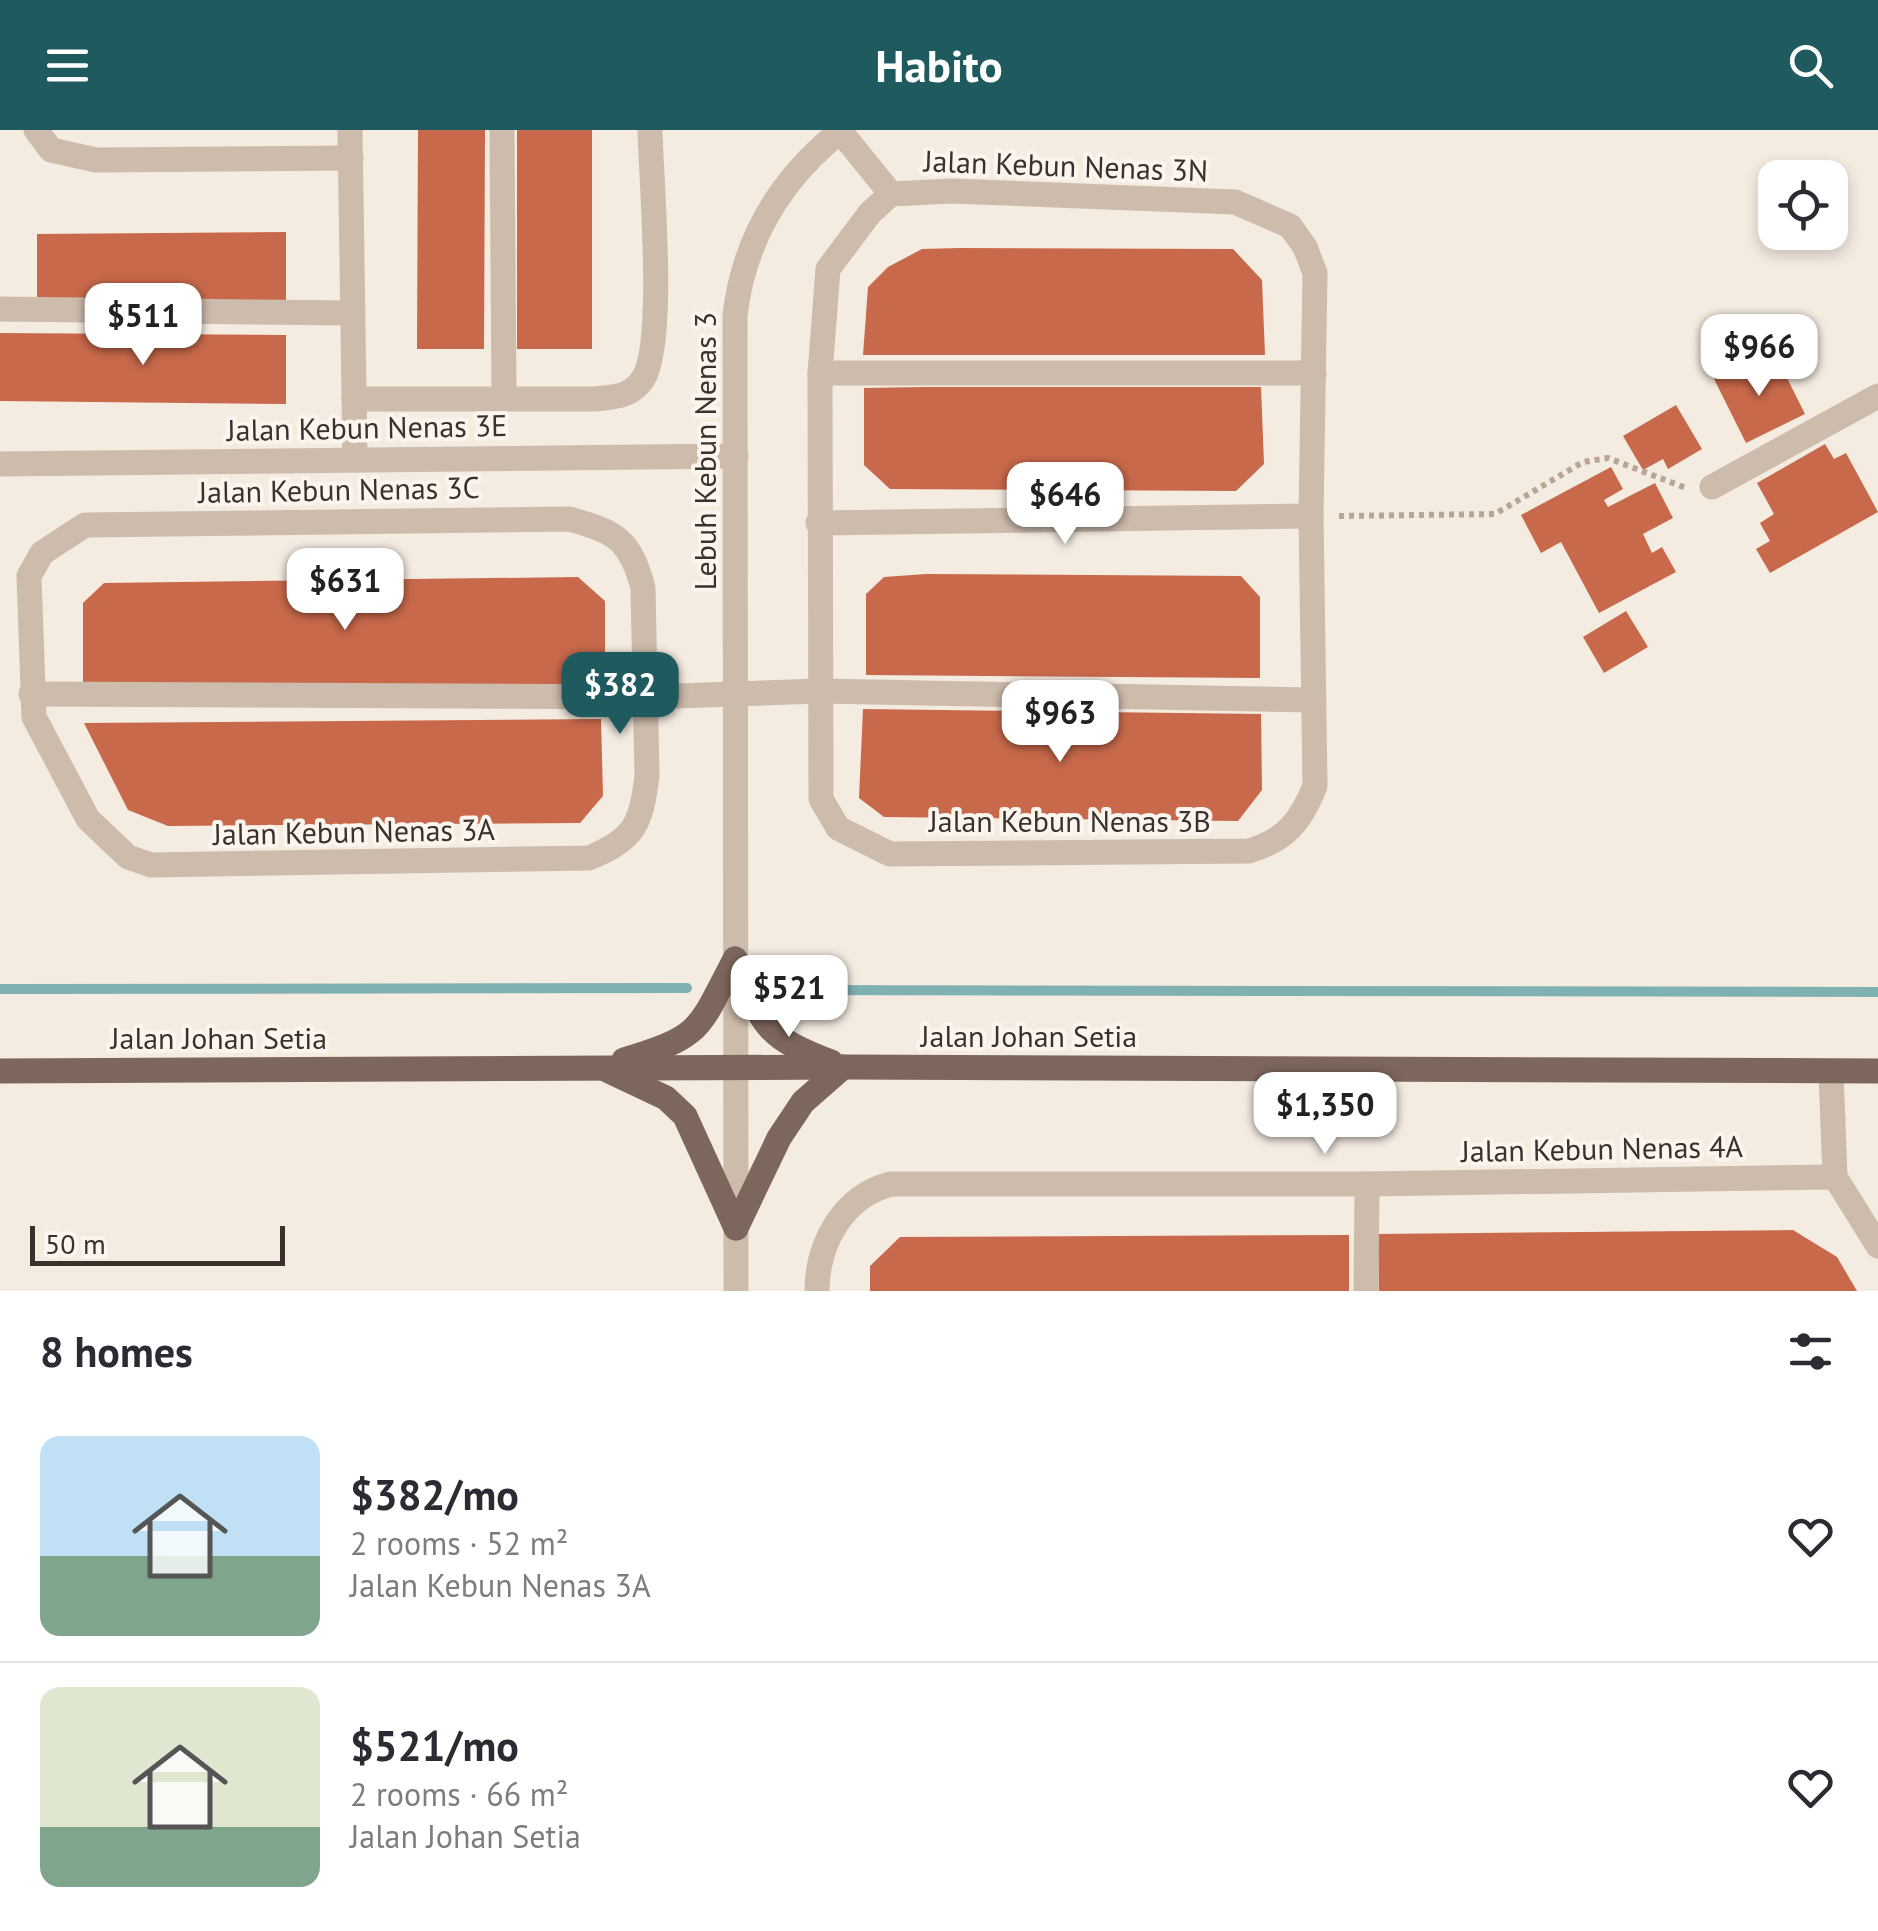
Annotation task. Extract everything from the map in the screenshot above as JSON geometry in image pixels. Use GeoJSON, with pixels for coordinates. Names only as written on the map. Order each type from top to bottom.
{"type":"FeatureCollection","features":[{"type":"Feature","properties":{"kind":"main road"},"geometry":{"type":"LineString","coordinates":[[600,1067],[668,1046],[698,1029],[735,958]]}},
{"type":"Feature","properties":{"kind":"main road"},"geometry":{"type":"LineString","coordinates":[[735,958],[760,1017],[786,1045],[844,1067],[802,1102],[779,1138],[736,1228]]}},
{"type":"Feature","properties":{"kind":"main road"},"geometry":{"type":"LineString","coordinates":[[600,1067],[666,1098],[685,1116],[736,1228]]}},
{"type":"Feature","properties":{"kind":"main road","name":"Jalan Johan Setia"},"geometry":{"type":"LineString","coordinates":[[0,1070],[844,1067],[1878,1071]]}},
{"type":"Feature","properties":{"kind":"street"},"geometry":{"type":"LineString","coordinates":[[36,130],[51,150],[84,159],[351,158]]}},
{"type":"Feature","properties":{"kind":"street"},"geometry":{"type":"LineString","coordinates":[[350,130],[355,459]]}},
{"type":"Feature","properties":{"kind":"street"},"geometry":{"type":"LineString","coordinates":[[502,130],[504,396]]}},
{"type":"Feature","properties":{"kind":"street"},"geometry":{"type":"LineString","coordinates":[[354,398],[594,398],[626,395],[641,383],[654,341],[650,130]]}},
{"type":"Feature","properties":{"kind":"street"},"geometry":{"type":"LineString","coordinates":[[841,131],[891,194]]}},
{"type":"Feature","properties":{"kind":"street","name":"Lebuh Kebun Nenas 3"},"geometry":{"type":"LineString","coordinates":[[736,1291],[734,314],[740,274],[754,238],[785,186],[841,131]]}},
{"type":"Feature","properties":{"kind":"street","name":"Jalan Kebun Nenas 3N"},"geometry":{"type":"LineString","coordinates":[[818,523],[820,373],[828,269],[870,212],[891,194],[952,191],[1235,202],[1290,226],[1306,247],[1314,273],[1310,516]]}},
{"type":"Feature","properties":{"kind":"street"},"geometry":{"type":"LineString","coordinates":[[0,310],[351,313]]}},
{"type":"Feature","properties":{"kind":"street"},"geometry":{"type":"LineString","coordinates":[[820,373],[1314,373]]}},
{"type":"Feature","properties":{"kind":"street"},"geometry":{"type":"LineString","coordinates":[[1712,486],[1878,396]]}},
{"type":"Feature","properties":{"kind":"street","name":"Jalan Kebun Nenas 3E"},"geometry":{"type":"LineString","coordinates":[[0,464],[736,456]]}},
{"type":"Feature","properties":{"kind":"street"},"geometry":{"type":"LineString","coordinates":[[818,523],[1310,516]]}},
{"type":"Feature","properties":{"kind":"street","name":"Jalan Kebun Nenas 3B"},"geometry":{"type":"LineString","coordinates":[[818,523],[821,799],[838,828],[890,854],[1249,851],[1277,842],[1303,816],[1315,786],[1310,516]]}},
{"type":"Feature","properties":{"kind":"street","name":"Jalan Kebun Nenas 3C"},"geometry":{"type":"LineString","coordinates":[[31,694],[30,576],[42,552],[85,526],[569,519],[621,538],[636,559],[643,588],[647,698]]}},
{"type":"Feature","properties":{"kind":"street"},"geometry":{"type":"LineString","coordinates":[[31,694],[647,698],[819,691],[1312,700]]}},
{"type":"Feature","properties":{"kind":"street","name":"Jalan Kebun Nenas 3A"},"geometry":{"type":"LineString","coordinates":[[31,694],[34,717],[88,819],[128,857],[151,865],[184,867],[589,858],[618,846],[640,817],[647,776],[647,698]]}},
{"type":"Feature","properties":{"kind":"street"},"geometry":{"type":"LineString","coordinates":[[1831,1072],[1835,1177],[1878,1246]]}},
{"type":"Feature","properties":{"kind":"street","name":"Jalan Kebun Nenas 4A"},"geometry":{"type":"LineString","coordinates":[[817,1291],[818,1263],[838,1220],[874,1188],[891,1184],[1367,1184],[1835,1177]]}},
{"type":"Feature","properties":{"kind":"street"},"geometry":{"type":"LineString","coordinates":[[1366,1291],[1367,1184]]}},
{"type":"Feature","properties":{"kind":"path"},"geometry":{"type":"LineString","coordinates":[[1310,516],[1495,514],[1583,462],[1608,458],[1670,484],[1689,489],[1712,486]]}},
{"type":"Feature","properties":{"kind":"building"},"geometry":{"type":"Polygon","coordinates":[[[418,130],[485,130],[484,349],[417,349],[418,130]]]}},
{"type":"Feature","properties":{"kind":"building"},"geometry":{"type":"Polygon","coordinates":[[[517,130],[592,130],[592,349],[517,349],[517,130]]]}},
{"type":"Feature","properties":{"kind":"building"},"geometry":{"type":"Polygon","coordinates":[[[286,232],[286,300],[37,302],[37,234],[286,232]]]}},
{"type":"Feature","properties":{"kind":"building"},"geometry":{"type":"Polygon","coordinates":[[[922,249],[1233,249],[1262,280],[1265,355],[863,355],[868,287],[888,267],[922,249]]]}},
{"type":"Feature","properties":{"kind":"building"},"geometry":{"type":"Polygon","coordinates":[[[0,333],[286,335],[286,404],[0,401],[0,333]]]}},
{"type":"Feature","properties":{"kind":"building"},"geometry":{"type":"Polygon","coordinates":[[[1778,360],[1805,414],[1746,443],[1714,379],[1746,364],[1751,373],[1778,360]]]}},
{"type":"Feature","properties":{"kind":"building"},"geometry":{"type":"Polygon","coordinates":[[[1261,387],[1264,464],[1236,491],[890,489],[864,465],[864,388],[1261,387]]]}},
{"type":"Feature","properties":{"kind":"building"},"geometry":{"type":"Polygon","coordinates":[[[1676,405],[1702,449],[1668,469],[1663,459],[1643,470],[1623,436],[1676,405]]]}},
{"type":"Feature","properties":{"kind":"building"},"geometry":{"type":"Polygon","coordinates":[[[1825,444],[1834,459],[1846,453],[1878,512],[1770,573],[1756,549],[1770,541],[1760,523],[1774,514],[1757,483],[1825,444]]]}},
{"type":"Feature","properties":{"kind":"building"},"geometry":{"type":"Polygon","coordinates":[[[1611,467],[1623,489],[1604,500],[1608,507],[1655,483],[1673,518],[1643,534],[1652,553],[1662,547],[1676,572],[1599,613],[1561,542],[1541,553],[1521,515],[1611,467]]]}},
{"type":"Feature","properties":{"kind":"building"},"geometry":{"type":"Polygon","coordinates":[[[1241,576],[1260,597],[1260,678],[866,675],[866,594],[884,577],[1241,576]]]}},
{"type":"Feature","properties":{"kind":"building"},"geometry":{"type":"Polygon","coordinates":[[[578,577],[605,601],[605,684],[83,686],[83,603],[104,583],[578,577]]]}},
{"type":"Feature","properties":{"kind":"building"},"geometry":{"type":"Polygon","coordinates":[[[1626,611],[1648,647],[1604,673],[1583,637],[1626,611]]]}},
{"type":"Feature","properties":{"kind":"building"},"geometry":{"type":"Polygon","coordinates":[[[863,709],[1261,714],[1262,790],[1238,821],[884,817],[859,798],[863,709]]]}},
{"type":"Feature","properties":{"kind":"building"},"geometry":{"type":"Polygon","coordinates":[[[601,719],[603,796],[580,823],[168,826],[128,810],[84,723],[601,719]]]}},
{"type":"Feature","properties":{"kind":"building"},"geometry":{"type":"Polygon","coordinates":[[[1793,1230],[1837,1257],[1857,1291],[1379,1291],[1378,1234],[1793,1230]]]}},
{"type":"Feature","properties":{"kind":"building"},"geometry":{"type":"Polygon","coordinates":[[[1349,1235],[1349,1291],[870,1291],[870,1266],[900,1237],[1349,1235]]]}},
{"type":"Feature","properties":{"kind":"waterway"},"geometry":{"type":"LineString","coordinates":[[0,989],[687,988]]}},
{"type":"Feature","properties":{"kind":"waterway"},"geometry":{"type":"LineString","coordinates":[[783,990],[1878,992]]}}]}
